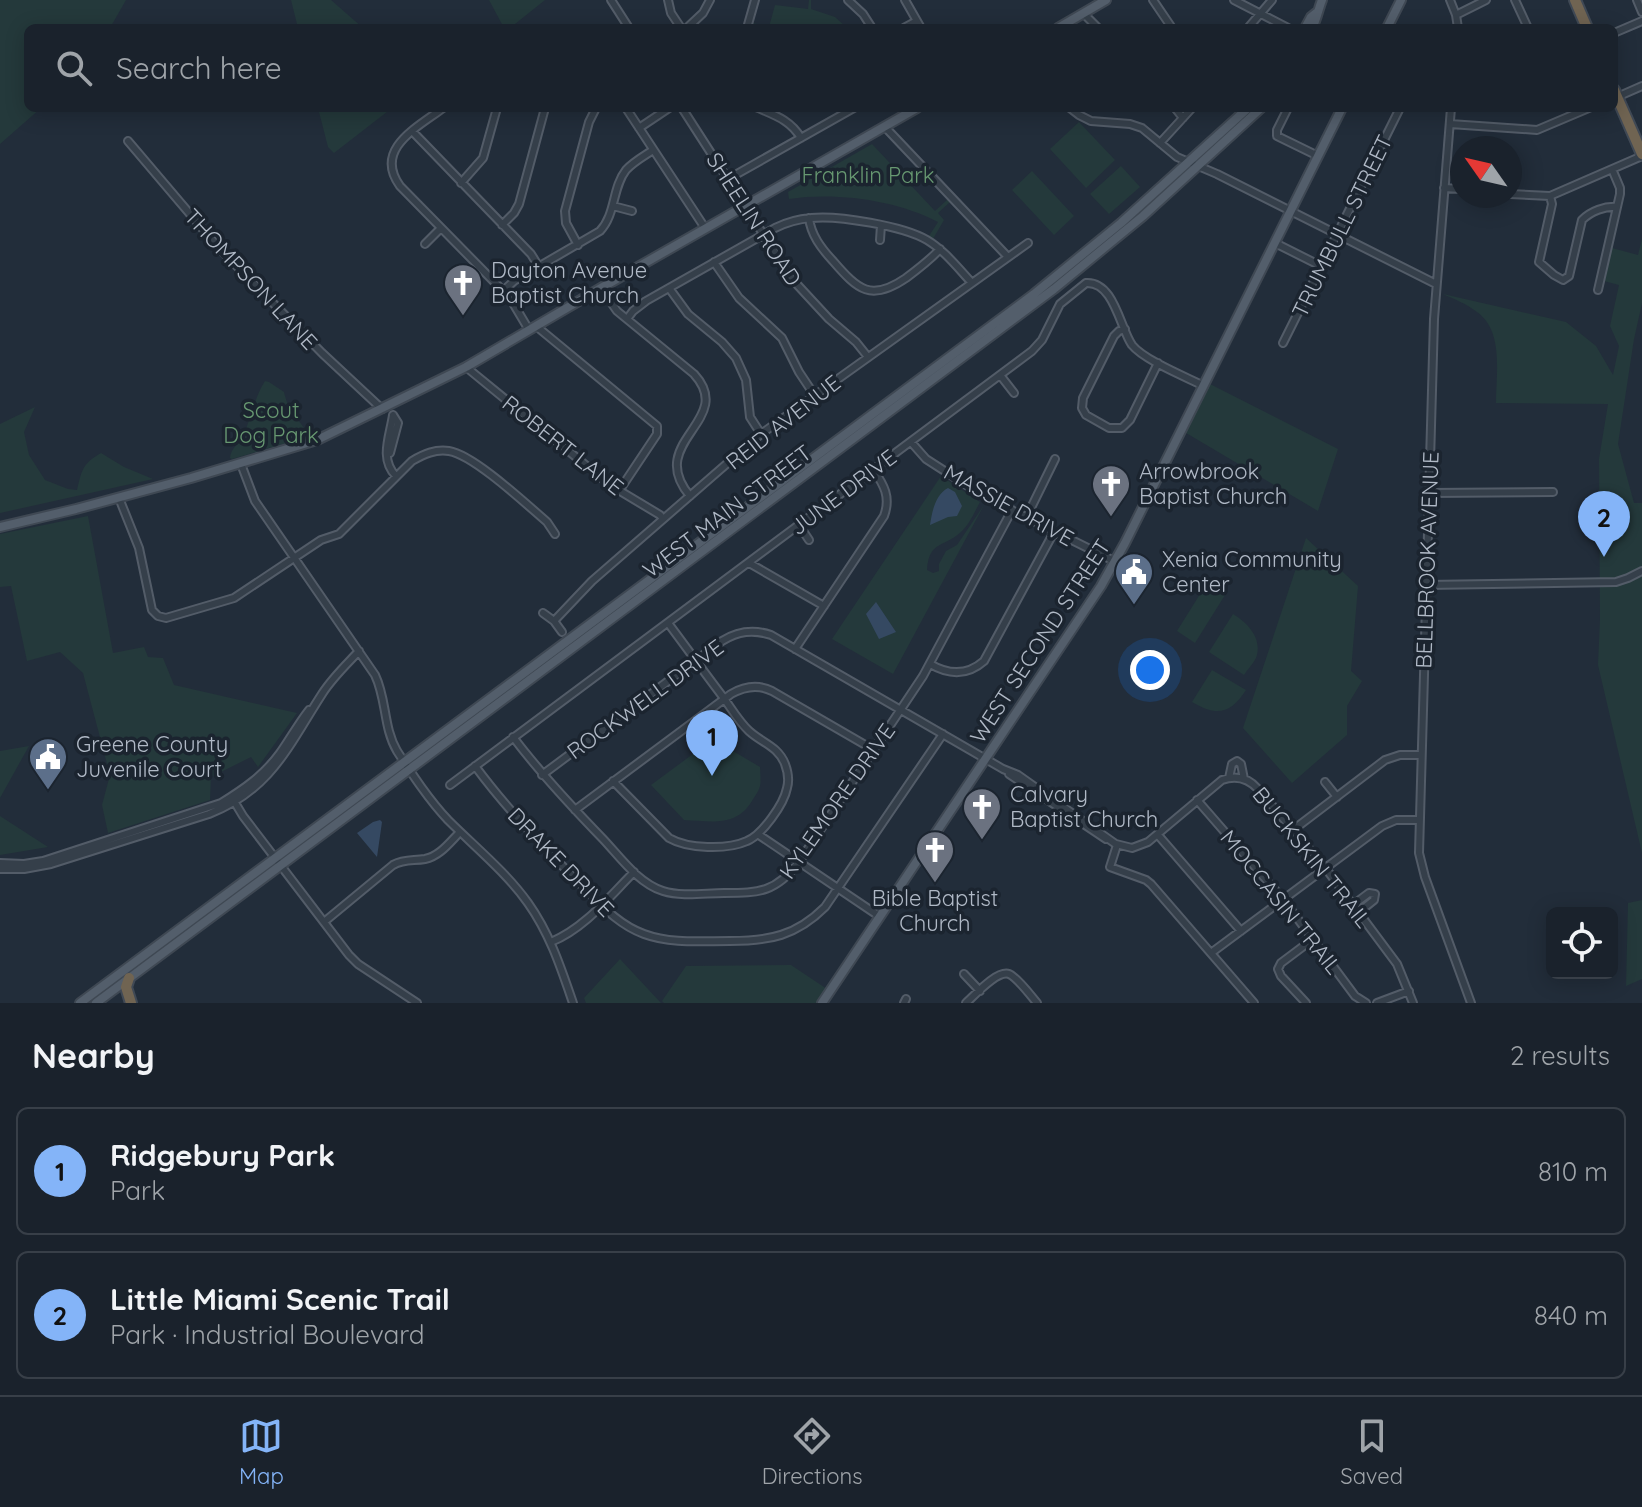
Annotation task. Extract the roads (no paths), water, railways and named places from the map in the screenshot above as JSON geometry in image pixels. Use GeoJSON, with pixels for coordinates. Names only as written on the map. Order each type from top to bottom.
{"type":"FeatureCollection","features":[{"type":"Feature","properties":{"kind":"highway"},"geometry":{"type":"LineString","coordinates":[[1575,0],[1585,24]]}},
{"type":"Feature","properties":{"kind":"highway"},"geometry":{"type":"LineString","coordinates":[[1618,100],[1638,135],[1642,155]]}},
{"type":"Feature","properties":{"kind":"highway"},"geometry":{"type":"LineString","coordinates":[[129,978],[126,987],[131,1003]]}},
{"type":"Feature","properties":{"kind":"main road"},"geometry":{"type":"LineString","coordinates":[[1065,24],[1106,0]]}},
{"type":"Feature","properties":{"kind":"main road"},"geometry":{"type":"LineString","coordinates":[[1314,24],[1322,0]]}},
{"type":"Feature","properties":{"kind":"main road"},"geometry":{"type":"LineString","coordinates":[[1389,24],[1401,0]]}},
{"type":"Feature","properties":{"kind":"main road"},"geometry":{"type":"LineString","coordinates":[[1307,24],[1316,13]]}},
{"type":"Feature","properties":{"kind":"main road"},"geometry":{"type":"LineString","coordinates":[[0,527],[119,498],[309,443],[466,367],[910,112]]}},
{"type":"Feature","properties":{"kind":"main road","name":"WEST MAIN STREET"},"geometry":{"type":"LineString","coordinates":[[1194,164],[1244,112]]}},
{"type":"Feature","properties":{"kind":"main road","name":"WEST MAIN STREET"},"geometry":{"type":"LineString","coordinates":[[196,922],[1034,294],[1256,112]]}},
{"type":"Feature","properties":{"kind":"main road","name":"WEST SECOND STREET"},"geometry":{"type":"LineString","coordinates":[[822,1003],[1093,600],[1125,543],[1340,112]]}},
{"type":"Feature","properties":{"kind":"main road"},"geometry":{"type":"LineString","coordinates":[[96,1003],[196,922]]}},
{"type":"Feature","properties":{"kind":"main road"},"geometry":{"type":"LineString","coordinates":[[80,1003],[196,922]]}},
{"type":"Feature","properties":{"kind":"street"},"geometry":{"type":"LineString","coordinates":[[611,0],[626,24]]}},
{"type":"Feature","properties":{"kind":"street"},"geometry":{"type":"LineString","coordinates":[[668,0],[678,24]]}},
{"type":"Feature","properties":{"kind":"street"},"geometry":{"type":"LineString","coordinates":[[692,24],[710,0]]}},
{"type":"Feature","properties":{"kind":"street"},"geometry":{"type":"LineString","coordinates":[[748,24],[755,0]]}},
{"type":"Feature","properties":{"kind":"street"},"geometry":{"type":"LineString","coordinates":[[848,0],[869,24]]}},
{"type":"Feature","properties":{"kind":"street"},"geometry":{"type":"LineString","coordinates":[[905,0],[919,24]]}},
{"type":"Feature","properties":{"kind":"street"},"geometry":{"type":"LineString","coordinates":[[1153,0],[1169,24]]}},
{"type":"Feature","properties":{"kind":"street"},"geometry":{"type":"LineString","coordinates":[[1234,0],[1281,24]]}},
{"type":"Feature","properties":{"kind":"street"},"geometry":{"type":"LineString","coordinates":[[1251,24],[1272,0]]}},
{"type":"Feature","properties":{"kind":"street"},"geometry":{"type":"LineString","coordinates":[[1450,0],[1457,24]]}},
{"type":"Feature","properties":{"kind":"street"},"geometry":{"type":"LineString","coordinates":[[1456,15],[1486,0]]}},
{"type":"Feature","properties":{"kind":"street"},"geometry":{"type":"LineString","coordinates":[[1515,0],[1526,24]]}},
{"type":"Feature","properties":{"kind":"street"},"geometry":{"type":"LineString","coordinates":[[1640,1],[1642,12]]}},
{"type":"Feature","properties":{"kind":"street"},"geometry":{"type":"LineString","coordinates":[[1083,13],[1094,24]]}},
{"type":"Feature","properties":{"kind":"street"},"geometry":{"type":"LineString","coordinates":[[911,24],[917,21]]}},
{"type":"Feature","properties":{"kind":"street"},"geometry":{"type":"LineString","coordinates":[[1618,31],[1642,21]]}},
{"type":"Feature","properties":{"kind":"street"},"geometry":{"type":"LineString","coordinates":[[1618,94],[1642,86]]}},
{"type":"Feature","properties":{"kind":"street"},"geometry":{"type":"LineString","coordinates":[[438,112],[397,145],[392,162],[393,174],[398,183],[514,303],[532,328],[657,426],[657,434],[620,492]]}},
{"type":"Feature","properties":{"kind":"street"},"geometry":{"type":"LineString","coordinates":[[461,183],[483,158],[496,112]]}},
{"type":"Feature","properties":{"kind":"street"},"geometry":{"type":"LineString","coordinates":[[502,225],[519,204],[544,112]]}},
{"type":"Feature","properties":{"kind":"street"},"geometry":{"type":"LineString","coordinates":[[578,245],[566,223],[565,211],[594,112]]}},
{"type":"Feature","properties":{"kind":"street"},"geometry":{"type":"LineString","coordinates":[[629,112],[705,228]]}},
{"type":"Feature","properties":{"kind":"street"},"geometry":{"type":"LineString","coordinates":[[639,128],[663,112]]}},
{"type":"Feature","properties":{"kind":"street","name":"SHEELIN ROAD"},"geometry":{"type":"LineString","coordinates":[[685,112],[775,256],[798,287],[868,357]]}},
{"type":"Feature","properties":{"kind":"street"},"geometry":{"type":"LineString","coordinates":[[767,112],[787,121],[801,138]]}},
{"type":"Feature","properties":{"kind":"street"},"geometry":{"type":"LineString","coordinates":[[728,179],[847,112]]}},
{"type":"Feature","properties":{"kind":"street"},"geometry":{"type":"LineString","coordinates":[[1075,112],[1091,121],[1137,126],[1149,132],[1177,157],[1436,284]]}},
{"type":"Feature","properties":{"kind":"street"},"geometry":{"type":"LineString","coordinates":[[1178,112],[1183,118]]}},
{"type":"Feature","properties":{"kind":"street"},"geometry":{"type":"LineString","coordinates":[[1160,143],[1188,112]]}},
{"type":"Feature","properties":{"kind":"street"},"geometry":{"type":"LineString","coordinates":[[1286,112],[1277,136],[1318,156]]}},
{"type":"Feature","properties":{"kind":"street","name":"TRUMBULL STREET"},"geometry":{"type":"LineString","coordinates":[[1283,343],[1398,112]]}},
{"type":"Feature","properties":{"kind":"street","name":"BELLBROOK AVENUE"},"geometry":{"type":"LineString","coordinates":[[1450,112],[1436,284],[1419,853],[1471,1003]]}},
{"type":"Feature","properties":{"kind":"street"},"geometry":{"type":"LineString","coordinates":[[1450,124],[1537,130],[1580,112]]}},
{"type":"Feature","properties":{"kind":"street"},"geometry":{"type":"LineString","coordinates":[[885,127],[1008,257]]}},
{"type":"Feature","properties":{"kind":"street"},"geometry":{"type":"LineString","coordinates":[[412,131],[531,254],[539,267]]}},
{"type":"Feature","properties":{"kind":"street","name":"THOMPSON LANE"},"geometry":{"type":"LineString","coordinates":[[128,141],[218,247],[322,353],[385,407]]}},
{"type":"Feature","properties":{"kind":"street"},"geometry":{"type":"LineString","coordinates":[[503,291],[514,281],[603,228],[625,172],[653,150]]}},
{"type":"Feature","properties":{"kind":"street"},"geometry":{"type":"LineString","coordinates":[[1522,195],[1550,196],[1642,155]]}},
{"type":"Feature","properties":{"kind":"street"},"geometry":{"type":"LineString","coordinates":[[1598,290],[1621,190],[1612,169]]}},
{"type":"Feature","properties":{"kind":"street"},"geometry":{"type":"LineString","coordinates":[[1444,188],[1450,188]]}},
{"type":"Feature","properties":{"kind":"street"},"geometry":{"type":"LineString","coordinates":[[1550,196],[1552,204],[1539,262],[1563,280],[1569,276],[1582,220],[1600,209],[1617,207]]}},
{"type":"Feature","properties":{"kind":"street"},"geometry":{"type":"LineString","coordinates":[[613,206],[632,211]]}},
{"type":"Feature","properties":{"kind":"street"},"geometry":{"type":"LineString","coordinates":[[627,319],[640,305],[714,262],[786,223],[809,218],[825,217],[911,232],[940,249],[972,283]]}},
{"type":"Feature","properties":{"kind":"street"},"geometry":{"type":"LineString","coordinates":[[809,218],[811,232],[830,257],[853,282],[868,290],[880,291],[893,287],[929,261],[940,249]]}},
{"type":"Feature","properties":{"kind":"street"},"geometry":{"type":"LineString","coordinates":[[880,240],[881,225]]}},
{"type":"Feature","properties":{"kind":"street"},"geometry":{"type":"LineString","coordinates":[[425,244],[441,228]]}},
{"type":"Feature","properties":{"kind":"street","name":"REID AVENUE"},"geometry":{"type":"LineString","coordinates":[[554,621],[592,581],[761,434],[1028,243]]}},
{"type":"Feature","properties":{"kind":"street"},"geometry":{"type":"LineString","coordinates":[[1275,243],[1321,266]]}},
{"type":"Feature","properties":{"kind":"street"},"geometry":{"type":"LineString","coordinates":[[714,262],[739,298],[782,338],[815,396]]}},
{"type":"Feature","properties":{"kind":"street","name":"JUNE DRIVE"},"geometry":{"type":"LineString","coordinates":[[450,785],[1037,347],[1060,304],[1086,283],[1096,285],[1107,295],[1136,349],[1204,386]]}},
{"type":"Feature","properties":{"kind":"street"},"geometry":{"type":"LineString","coordinates":[[601,288],[611,305],[694,374],[703,386],[705,409],[680,448],[676,463],[679,480],[690,496]]}},
{"type":"Feature","properties":{"kind":"street"},"geometry":{"type":"LineString","coordinates":[[669,288],[688,314],[736,358],[746,380],[750,417],[761,434]]}},
{"type":"Feature","properties":{"kind":"street"},"geometry":{"type":"LineString","coordinates":[[1125,329],[1114,336],[1083,398],[1082,408],[1087,416],[1111,429],[1124,426],[1130,420],[1158,363]]}},
{"type":"Feature","properties":{"kind":"street","name":"ROBERT LANE"},"geometry":{"type":"LineString","coordinates":[[466,367],[620,492],[663,519]]}},
{"type":"Feature","properties":{"kind":"street"},"geometry":{"type":"LineString","coordinates":[[1000,375],[1014,393]]}},
{"type":"Feature","properties":{"kind":"street"},"geometry":{"type":"LineString","coordinates":[[385,407],[393,415],[385,456],[396,476]]}},
{"type":"Feature","properties":{"kind":"street","name":"MASSIE DRIVE"},"geometry":{"type":"LineString","coordinates":[[911,442],[926,459],[985,497],[1114,561]]}},
{"type":"Feature","properties":{"kind":"street"},"geometry":{"type":"LineString","coordinates":[[119,498],[139,548],[151,608],[158,616],[170,617],[234,598],[321,540],[339,534],[396,476],[423,454],[451,451],[474,462],[546,521],[555,534]]}},
{"type":"Feature","properties":{"kind":"street"},"geometry":{"type":"LineString","coordinates":[[1026,518],[1055,459]]}},
{"type":"Feature","properties":{"kind":"street"},"geometry":{"type":"LineString","coordinates":[[241,464],[255,501],[379,684],[389,733],[408,766],[439,810],[520,892],[534,912],[551,942],[573,1003]]}},
{"type":"Feature","properties":{"kind":"street"},"geometry":{"type":"LineString","coordinates":[[795,649],[886,510],[887,494],[873,469]]}},
{"type":"Feature","properties":{"kind":"street"},"geometry":{"type":"LineString","coordinates":[[1429,493],[1553,492]]}},
{"type":"Feature","properties":{"kind":"street","name":"KYLEMORE DRIVE"},"geometry":{"type":"LineString","coordinates":[[513,737],[542,775],[651,886],[670,893],[751,893],[777,885],[799,862],[930,664],[1012,510]]}},
{"type":"Feature","properties":{"kind":"street"},"geometry":{"type":"LineString","coordinates":[[799,525],[809,540]]}},
{"type":"Feature","properties":{"kind":"street"},"geometry":{"type":"LineString","coordinates":[[930,664],[957,673],[972,669],[984,661],[1054,532]]}},
{"type":"Feature","properties":{"kind":"street"},"geometry":{"type":"LineString","coordinates":[[749,563],[824,606]]}},
{"type":"Feature","properties":{"kind":"street"},"geometry":{"type":"LineString","coordinates":[[1426,585],[1616,582],[1642,571]]}},
{"type":"Feature","properties":{"kind":"street"},"geometry":{"type":"LineString","coordinates":[[543,613],[562,632]]}},
{"type":"Feature","properties":{"kind":"street"},"geometry":{"type":"LineString","coordinates":[[613,781],[666,835],[681,844],[692,846],[732,846],[759,835],[786,793],[786,769],[777,751],[751,733],[668,623]]}},
{"type":"Feature","properties":{"kind":"street","name":"ROCKWELL DRIVE"},"geometry":{"type":"LineString","coordinates":[[542,775],[726,638],[746,631],[768,634],[985,758],[1100,837],[1117,845]]}},
{"type":"Feature","properties":{"kind":"street"},"geometry":{"type":"LineString","coordinates":[[0,866],[43,861],[233,799],[264,772],[330,682],[359,651]]}},
{"type":"Feature","properties":{"kind":"street"},"geometry":{"type":"LineString","coordinates":[[575,810],[724,699],[745,687],[767,688],[874,750]]}},
{"type":"Feature","properties":{"kind":"street","name":"DRAKE DRIVE"},"geometry":{"type":"LineString","coordinates":[[475,766],[521,823],[601,905],[627,926],[662,940],[756,940],[782,935],[806,923],[825,907],[943,734]]}},
{"type":"Feature","properties":{"kind":"street"},"geometry":{"type":"LineString","coordinates":[[1293,830],[1388,758],[1421,755]]}},
{"type":"Feature","properties":{"kind":"street"},"geometry":{"type":"LineString","coordinates":[[1229,778],[1232,764],[1237,761],[1241,764],[1244,779]]}},
{"type":"Feature","properties":{"kind":"street","name":"BUCKSKIN TRAIL"},"geometry":{"type":"LineString","coordinates":[[1117,845],[1132,848],[1146,844],[1217,782],[1229,778],[1244,779],[1253,784],[1326,868],[1397,964],[1413,1003]]}},
{"type":"Feature","properties":{"kind":"street"},"geometry":{"type":"LineString","coordinates":[[1325,782],[1337,797]]}},
{"type":"Feature","properties":{"kind":"street"},"geometry":{"type":"LineString","coordinates":[[233,799],[353,959],[417,1003]]}},
{"type":"Feature","properties":{"kind":"street","name":"MOCCASIN TRAIL"},"geometry":{"type":"LineString","coordinates":[[1197,800],[1283,899],[1355,996],[1366,1003]]}},
{"type":"Feature","properties":{"kind":"street"},"geometry":{"type":"LineString","coordinates":[[1211,953],[1387,823],[1420,820]]}},
{"type":"Feature","properties":{"kind":"street"},"geometry":{"type":"LineString","coordinates":[[324,922],[393,865],[433,856],[460,832]]}},
{"type":"Feature","properties":{"kind":"street"},"geometry":{"type":"LineString","coordinates":[[759,835],[879,916]]}},
{"type":"Feature","properties":{"kind":"street"},"geometry":{"type":"LineString","coordinates":[[1158,835],[1241,931]]}},
{"type":"Feature","properties":{"kind":"street"},"geometry":{"type":"LineString","coordinates":[[1117,845],[1110,867],[1151,884],[1254,1003]]}},
{"type":"Feature","properties":{"kind":"street"},"geometry":{"type":"LineString","coordinates":[[551,942],[574,930],[634,872]]}},
{"type":"Feature","properties":{"kind":"street"},"geometry":{"type":"LineString","coordinates":[[1353,905],[1369,893],[1375,894],[1374,900],[1359,912]]}},
{"type":"Feature","properties":{"kind":"street"},"geometry":{"type":"LineString","coordinates":[[1306,1003],[1278,969],[1281,963],[1313,939]]}},
{"type":"Feature","properties":{"kind":"street"},"geometry":{"type":"LineString","coordinates":[[964,974],[980,991]]}},
{"type":"Feature","properties":{"kind":"street"},"geometry":{"type":"LineString","coordinates":[[966,1003],[998,975],[1007,974],[1013,976],[1037,1003]]}},
{"type":"Feature","properties":{"kind":"street"},"geometry":{"type":"LineString","coordinates":[[1377,1003],[1409,991]]}},
{"type":"Feature","properties":{"kind":"water"},"geometry":{"type":"Polygon","coordinates":[[[948,488],[955,492],[962,506],[957,516],[930,525],[937,499],[948,488]]]}},
{"type":"Feature","properties":{"kind":"water"},"geometry":{"type":"Polygon","coordinates":[[[876,602],[896,632],[879,639],[866,614],[876,602]]]}},
{"type":"Feature","properties":{"kind":"water"},"geometry":{"type":"Polygon","coordinates":[[[380,820],[382,822],[377,857],[357,833],[380,820]]]}},
{"type":"Feature","properties":{"kind":"place","name":"Dayton Avenue Baptist Church"},"geometry":{"type":"Point","coordinates":[463,317]}},
{"type":"Feature","properties":{"kind":"place","name":"Arrowbrook Baptist Church"},"geometry":{"type":"Point","coordinates":[1111,518]}},
{"type":"Feature","properties":{"kind":"place","name":"Little Miami Scenic Trail"},"geometry":{"type":"Point","coordinates":[1604,557]}},
{"type":"Feature","properties":{"kind":"place","name":"Xenia Community Center"},"geometry":{"type":"Point","coordinates":[1134,606]}},
{"type":"Feature","properties":{"kind":"place","name":"Ridgebury Park"},"geometry":{"type":"Point","coordinates":[712,776]}},
{"type":"Feature","properties":{"kind":"place","name":"Greene County Juvenile Court"},"geometry":{"type":"Point","coordinates":[48,791]}},
{"type":"Feature","properties":{"kind":"place","name":"Calvary Baptist Church"},"geometry":{"type":"Point","coordinates":[982,841]}},
{"type":"Feature","properties":{"kind":"place","name":"Bible Baptist Church"},"geometry":{"type":"Point","coordinates":[935,884]}},
{"type":"Feature","properties":{"kind":"park label","name":"Franklin Park"},"geometry":{"type":"Point","coordinates":[868,175]}},
{"type":"Feature","properties":{"kind":"park label","name":"Scout Dog Park"},"geometry":{"type":"Point","coordinates":[271,422]}}]}
